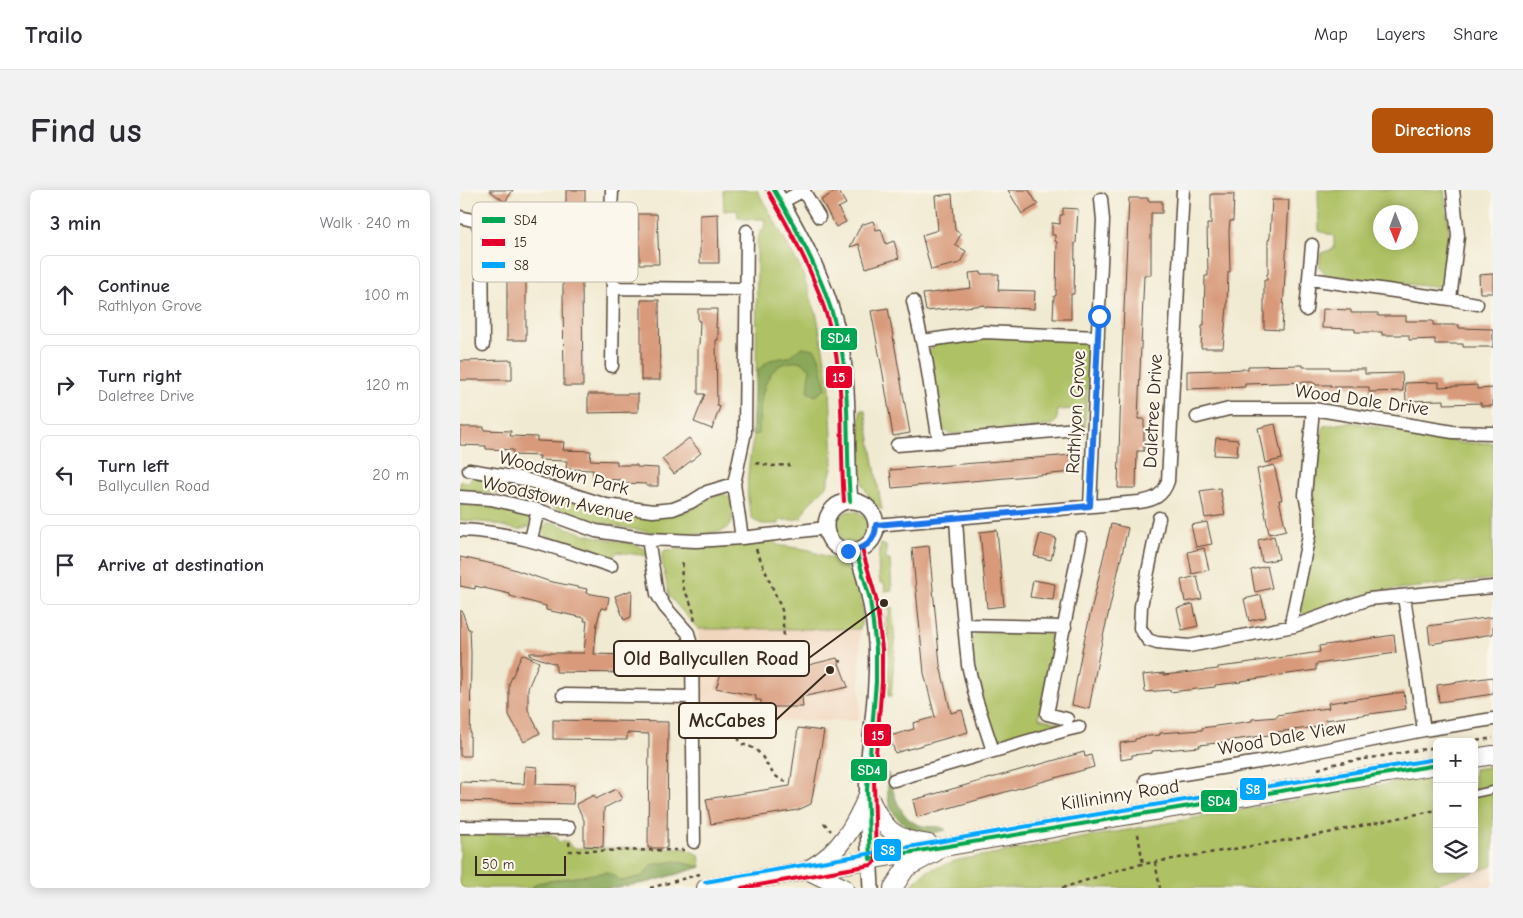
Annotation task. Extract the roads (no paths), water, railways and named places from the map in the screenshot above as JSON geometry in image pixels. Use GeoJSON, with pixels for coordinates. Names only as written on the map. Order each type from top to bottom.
{"type":"FeatureCollection","features":[{"type":"Feature","properties":{"kind":"main road"},"geometry":{"type":"LineString","coordinates":[[1478,757],[1493,755]]}},
{"type":"Feature","properties":{"kind":"main road","name":"Killininny Road"},"geometry":{"type":"LineString","coordinates":[[706,888],[947,846],[1433,767]]}},
{"type":"Feature","properties":{"kind":"main road"},"geometry":{"type":"LineString","coordinates":[[868,795],[877,815],[894,833],[911,842],[947,846]]}},
{"type":"Feature","properties":{"kind":"main road"},"geometry":{"type":"LineString","coordinates":[[807,870],[820,863],[843,842],[856,822],[868,795]]}},
{"type":"Feature","properties":{"kind":"main road"},"geometry":{"type":"LineString","coordinates":[[893,888],[906,868],[947,846]]}},
{"type":"Feature","properties":{"kind":"main road"},"geometry":{"type":"LineString","coordinates":[[807,870],[844,888]]}},
{"type":"Feature","properties":{"kind":"street"},"geometry":{"type":"LineString","coordinates":[[819,217],[804,190],[779,194],[825,287],[841,344],[845,378],[850,501]]}},
{"type":"Feature","properties":{"kind":"street","name":"Daletree Drive"},"geometry":{"type":"LineString","coordinates":[[876,525],[1150,500],[1161,495],[1168,481],[1183,190]]}},
{"type":"Feature","properties":{"kind":"street"},"geometry":{"type":"LineString","coordinates":[[1450,299],[1458,236],[1453,190]]}},
{"type":"Feature","properties":{"kind":"street","name":"Rathlyon Grove"},"geometry":{"type":"LineString","coordinates":[[1090,506],[1103,220],[1101,199]]}},
{"type":"Feature","properties":{"kind":"street"},"geometry":{"type":"LineString","coordinates":[[742,538],[734,484],[745,432],[747,231]]}},
{"type":"Feature","properties":{"kind":"street"},"geometry":{"type":"LineString","coordinates":[[1306,310],[1312,245]]}},
{"type":"Feature","properties":{"kind":"street"},"geometry":{"type":"LineString","coordinates":[[1310,279],[1477,304]]}},
{"type":"Feature","properties":{"kind":"street"},"geometry":{"type":"LineString","coordinates":[[482,282],[483,345]]}},
{"type":"Feature","properties":{"kind":"street"},"geometry":{"type":"LineString","coordinates":[[612,366],[614,282]]}},
{"type":"Feature","properties":{"kind":"street"},"geometry":{"type":"LineString","coordinates":[[614,288],[747,289]]}},
{"type":"Feature","properties":{"kind":"street"},"geometry":{"type":"LineString","coordinates":[[913,301],[923,341],[939,442]]}},
{"type":"Feature","properties":{"kind":"street"},"geometry":{"type":"LineString","coordinates":[[923,341],[984,332],[1098,337]]}},
{"type":"Feature","properties":{"kind":"street","name":"Wood Dale Drive"},"geometry":{"type":"LineString","coordinates":[[1197,417],[1229,409],[1313,409],[1453,432],[1493,433]]}},
{"type":"Feature","properties":{"kind":"street"},"geometry":{"type":"LineString","coordinates":[[1294,626],[1292,618],[1309,535],[1309,513],[1305,495],[1313,409]]}},
{"type":"Feature","properties":{"kind":"street"},"geometry":{"type":"LineString","coordinates":[[898,446],[1076,429]]}},
{"type":"Feature","properties":{"kind":"street","name":"Woodstown Park"},"geometry":{"type":"LineString","coordinates":[[469,470],[524,479],[606,505],[653,511],[673,509],[691,502],[707,492],[734,484]]}},
{"type":"Feature","properties":{"kind":"street","name":"Woodstown Avenue"},"geometry":{"type":"LineString","coordinates":[[460,498],[491,499],[538,510],[596,530],[648,539],[696,541],[742,538],[826,528]]}},
{"type":"Feature","properties":{"kind":"street"},"geometry":{"type":"LineString","coordinates":[[850,501],[857,502],[869,509],[876,525],[874,537],[870,543],[856,550],[848,551],[839,548],[833,543],[828,536],[826,528],[827,520],[835,507],[850,501]]}},
{"type":"Feature","properties":{"kind":"street"},"geometry":{"type":"LineString","coordinates":[[531,539],[538,510]]}},
{"type":"Feature","properties":{"kind":"street"},"geometry":{"type":"LineString","coordinates":[[956,518],[968,665],[976,699],[993,751]]}},
{"type":"Feature","properties":{"kind":"street"},"geometry":{"type":"LineString","coordinates":[[1159,518],[1141,606],[1140,628],[1148,640],[1157,644],[1189,646],[1294,626],[1369,599],[1493,587]]}},
{"type":"Feature","properties":{"kind":"street"},"geometry":{"type":"LineString","coordinates":[[460,530],[487,531],[531,539],[612,566]]}},
{"type":"Feature","properties":{"kind":"street"},"geometry":{"type":"LineString","coordinates":[[648,539],[657,594],[665,607],[688,633],[692,649],[689,846]]}},
{"type":"Feature","properties":{"kind":"street"},"geometry":{"type":"LineString","coordinates":[[1067,719],[1047,714],[1081,539]]}},
{"type":"Feature","properties":{"kind":"street"},"geometry":{"type":"LineString","coordinates":[[856,550],[867,583],[872,610],[875,647],[876,682],[868,768],[867,829],[872,888]]}},
{"type":"Feature","properties":{"kind":"street"},"geometry":{"type":"LineString","coordinates":[[1404,597],[1424,730]]}},
{"type":"Feature","properties":{"kind":"street"},"geometry":{"type":"LineString","coordinates":[[965,625],[1065,627]]}},
{"type":"Feature","properties":{"kind":"street"},"geometry":{"type":"LineString","coordinates":[[563,696],[692,697]]}},
{"type":"Feature","properties":{"kind":"street","name":"Wood Dale View"},"geometry":{"type":"LineString","coordinates":[[1146,780],[1278,759],[1424,730],[1493,719]]}},
{"type":"Feature","properties":{"kind":"street"},"geometry":{"type":"LineString","coordinates":[[894,780],[1079,727]]}},
{"type":"Feature","properties":{"kind":"street"},"geometry":{"type":"LineString","coordinates":[[460,827],[569,828]]}},
{"type":"Feature","properties":{"kind":"lane"},"geometry":{"type":"LineString","coordinates":[[1478,793],[1493,790]]}},
{"type":"Feature","properties":{"kind":"place","name":"Old Ballycullen Road"},"geometry":{"type":"Point","coordinates":[884,603]}},
{"type":"Feature","properties":{"kind":"place","name":"McCabes"},"geometry":{"type":"Point","coordinates":[830,670]}}]}
